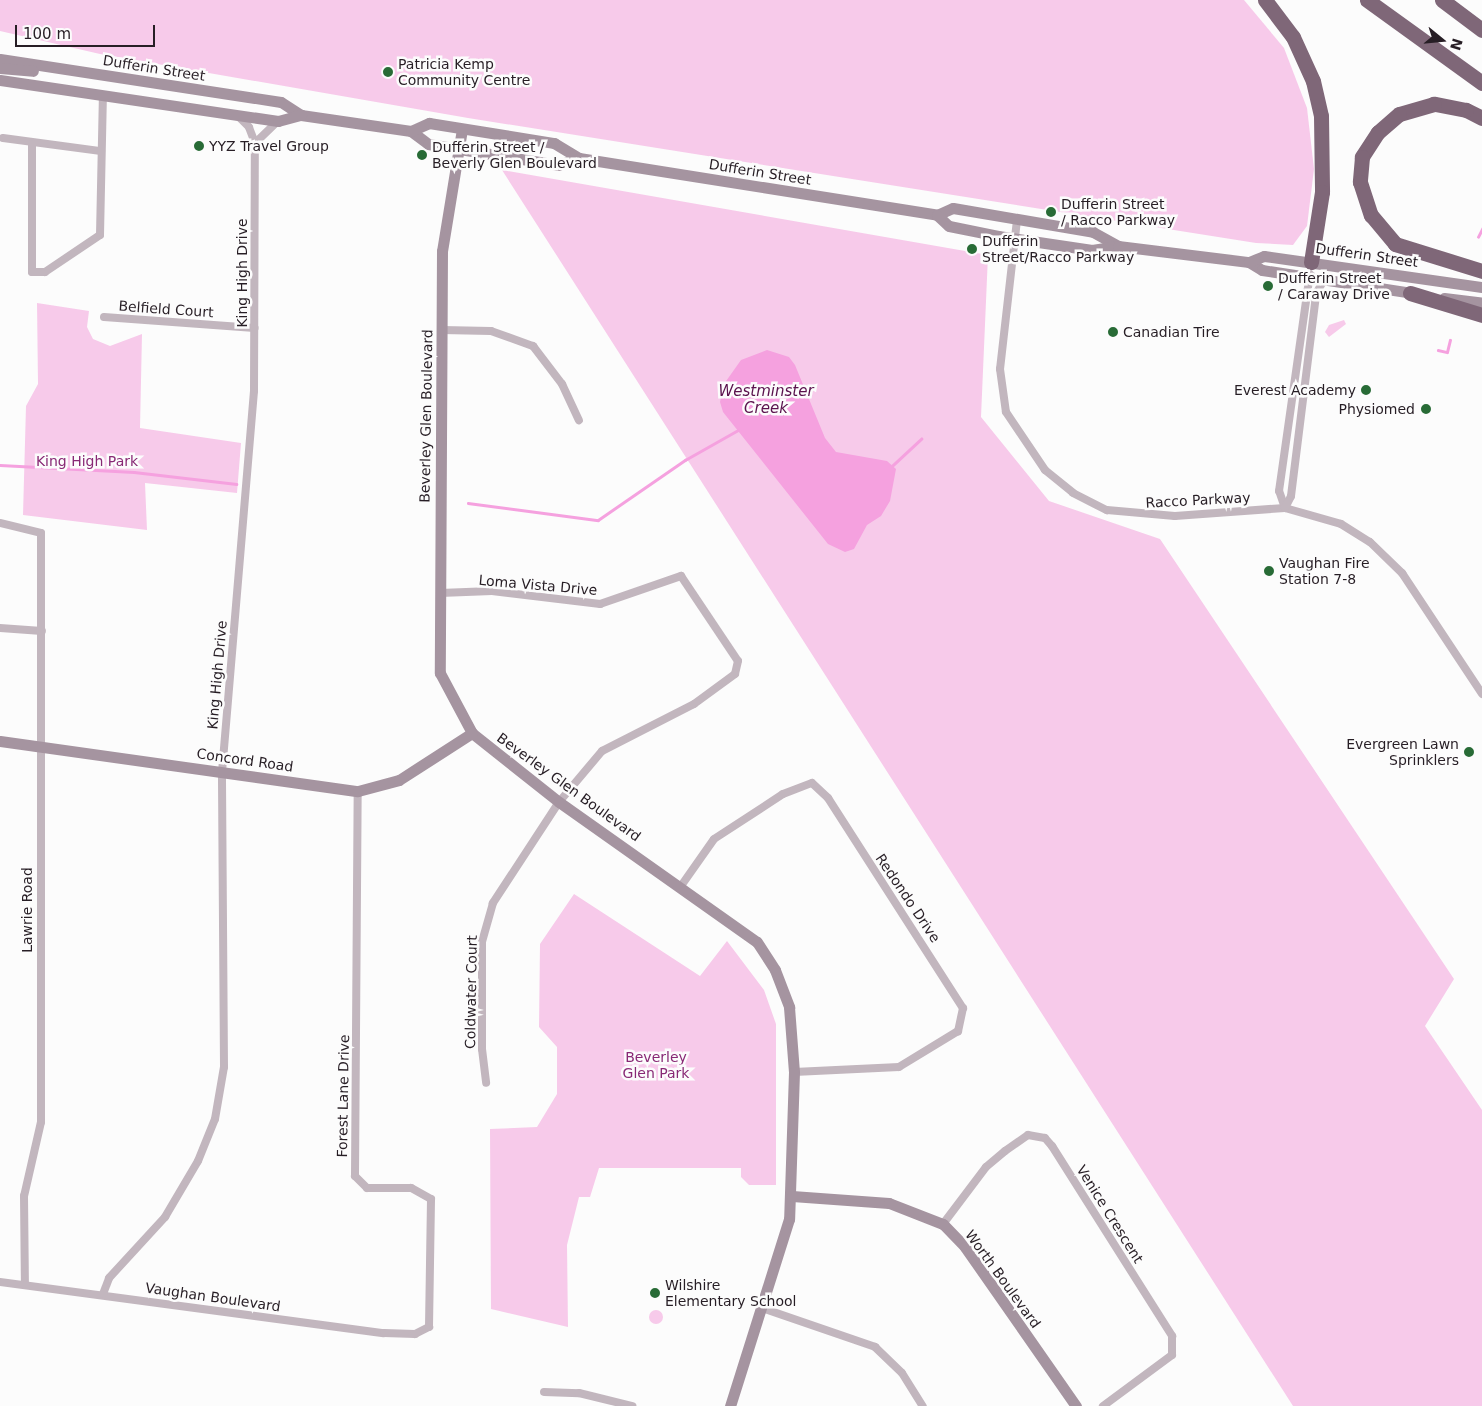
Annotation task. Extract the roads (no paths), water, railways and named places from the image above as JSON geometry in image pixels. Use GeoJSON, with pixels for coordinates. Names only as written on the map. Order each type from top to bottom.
{"type":"FeatureCollection","features":[{"type":"Feature","properties":{"kind":"highway"},"geometry":{"type":"LineString","coordinates":[[1265,0],[1293,37],[1313,81],[1321,116],[1322,192],[1310,269]]}},
{"type":"Feature","properties":{"kind":"highway"},"geometry":{"type":"LineString","coordinates":[[1367,0],[1482,83]]}},
{"type":"Feature","properties":{"kind":"highway"},"geometry":{"type":"LineString","coordinates":[[1442,0],[1482,30]]}},
{"type":"Feature","properties":{"kind":"highway"},"geometry":{"type":"LineString","coordinates":[[1482,118],[1466,110],[1434,104],[1399,114],[1378,132],[1362,157],[1360,182],[1371,215],[1395,244],[1482,271]]}},
{"type":"Feature","properties":{"kind":"highway"},"geometry":{"type":"LineString","coordinates":[[1410,293],[1482,315]]}},
{"type":"Feature","properties":{"kind":"main road","name":"Dufferin Street"},"geometry":{"type":"LineString","coordinates":[[0,59],[281,102],[301,115]]}},
{"type":"Feature","properties":{"kind":"main road"},"geometry":{"type":"LineString","coordinates":[[0,68],[90,73]]}},
{"type":"Feature","properties":{"kind":"main road","name":"Dufferin Street"},"geometry":{"type":"LineString","coordinates":[[0,80],[278,121],[301,115],[411,131],[428,144],[558,166],[579,158]]}},
{"type":"Feature","properties":{"kind":"main road","name":"Dufferin Street"},"geometry":{"type":"LineString","coordinates":[[411,131],[429,123],[554,142],[579,158],[936,215],[949,226],[1092,250],[1118,246],[1249,262],[1264,256],[1310,269],[1482,287]]}},
{"type":"Feature","properties":{"kind":"main road","name":"Beverley Glen Boulevard"},"geometry":{"type":"LineString","coordinates":[[462,129],[442,251],[440,673],[472,733],[560,802],[682,886],[757,942],[775,970],[789,1007],[794,1072],[792,1196],[788,1227],[730,1406]]}},
{"type":"Feature","properties":{"kind":"main road","name":"Dufferin Street"},"geometry":{"type":"LineString","coordinates":[[936,215],[953,208],[1094,232],[1118,246]]}},
{"type":"Feature","properties":{"kind":"main road","name":"Dufferin Street"},"geometry":{"type":"LineString","coordinates":[[1310,269],[1325,278],[1482,303]]}},
{"type":"Feature","properties":{"kind":"main road","name":"Concord Road"},"geometry":{"type":"LineString","coordinates":[[0,741],[358,791],[399,780],[472,733]]}},
{"type":"Feature","properties":{"kind":"main road","name":"Worth Boulevard"},"geometry":{"type":"LineString","coordinates":[[792,1196],[890,1203],[943,1224],[965,1247],[1076,1406]]}},
{"type":"Feature","properties":{"kind":"street"},"geometry":{"type":"LineString","coordinates":[[32,144],[32,272],[45,272],[100,235],[103,95]]}},
{"type":"Feature","properties":{"kind":"street","name":"King High Drive"},"geometry":{"type":"LineString","coordinates":[[103,1294],[109,1278],[165,1217],[215,1120],[224,1067],[222,772],[227,683],[251,471],[255,328],[255,144],[250,127],[237,114]]}},
{"type":"Feature","properties":{"kind":"street"},"geometry":{"type":"LineString","coordinates":[[255,144],[278,121]]}},
{"type":"Feature","properties":{"kind":"street"},"geometry":{"type":"LineString","coordinates":[[3,138],[32,144],[101,151]]}},
{"type":"Feature","properties":{"kind":"street","name":"Racco Parkway"},"geometry":{"type":"LineString","coordinates":[[1017,220],[1000,369],[1006,412],[1045,470],[1073,493],[1107,510],[1142,516],[1285,508],[1325,516],[1370,542],[1402,573],[1482,694]]}},
{"type":"Feature","properties":{"kind":"street"},"geometry":{"type":"LineString","coordinates":[[1285,508],[1279,491],[1310,269]]}},
{"type":"Feature","properties":{"kind":"street"},"geometry":{"type":"LineString","coordinates":[[1285,508],[1291,496],[1316,294],[1325,278]]}},
{"type":"Feature","properties":{"kind":"street","name":"Belfield Court"},"geometry":{"type":"LineString","coordinates":[[104,316],[255,328]]}},
{"type":"Feature","properties":{"kind":"street"},"geometry":{"type":"LineString","coordinates":[[442,330],[491,331],[533,346],[562,384],[579,420]]}},
{"type":"Feature","properties":{"kind":"street","name":"Lawrie Road"},"geometry":{"type":"LineString","coordinates":[[0,523],[41,533],[41,1129],[24,1196],[25,1285]]}},
{"type":"Feature","properties":{"kind":"street","name":"Loma Vista Drive"},"geometry":{"type":"LineString","coordinates":[[440,593],[492,591],[600,604],[681,576],[732,647],[738,661],[735,674],[676,716],[602,751],[560,802]]}},
{"type":"Feature","properties":{"kind":"street"},"geometry":{"type":"LineString","coordinates":[[0,628],[42,630]]}},
{"type":"Feature","properties":{"kind":"street","name":"Redondo Drive"},"geometry":{"type":"LineString","coordinates":[[682,886],[714,839],[791,789],[812,783],[828,798],[963,1008],[958,1031],[900,1067],[794,1072]]}},
{"type":"Feature","properties":{"kind":"street","name":"Forest Lane Drive"},"geometry":{"type":"LineString","coordinates":[[358,791],[355,1176],[367,1188],[411,1188],[431,1199],[432,1318],[422,1332]]}},
{"type":"Feature","properties":{"kind":"street","name":"Coldwater Court"},"geometry":{"type":"LineString","coordinates":[[486,1083],[482,1049],[486,923],[493,903],[560,802]]}},
{"type":"Feature","properties":{"kind":"street","name":"Venice Crescent"},"geometry":{"type":"LineString","coordinates":[[943,1224],[986,1167],[1028,1135],[1045,1138],[1052,1146],[1172,1336],[1172,1355],[1103,1406]]}},
{"type":"Feature","properties":{"kind":"street","name":"Vaughan Boulevard"},"geometry":{"type":"LineString","coordinates":[[0,1282],[103,1294],[384,1333],[422,1332]]}},
{"type":"Feature","properties":{"kind":"street"},"geometry":{"type":"LineString","coordinates":[[762,1308],[875,1347],[902,1373],[923,1406]]}},
{"type":"Feature","properties":{"kind":"street"},"geometry":{"type":"LineString","coordinates":[[544,1392],[579,1393],[632,1406]]}},
{"type":"Feature","properties":{"kind":"water","name":"Westminster Creek"},"geometry":{"type":"Polygon","coordinates":[[[767,350],[789,357],[795,365],[825,438],[836,452],[887,461],[896,469],[890,501],[881,516],[867,525],[854,549],[845,552],[828,544],[723,412],[720,402],[724,384],[741,360],[767,350]]]}},
{"type":"Feature","properties":{"kind":"waterway","name":"Westminster Creek"},"geometry":{"type":"LineString","coordinates":[[1478,237],[1482,229]]}},
{"type":"Feature","properties":{"kind":"waterway","name":"Westminster Creek"},"geometry":{"type":"LineString","coordinates":[[1438,350],[1447,352],[1450,340]]}},
{"type":"Feature","properties":{"kind":"waterway","name":"Westminster Creek"},"geometry":{"type":"LineString","coordinates":[[468,503],[598,520],[685,460],[740,429]]}},
{"type":"Feature","properties":{"kind":"waterway","name":"Westminster Creek"},"geometry":{"type":"LineString","coordinates":[[892,466],[921,439]]}},
{"type":"Feature","properties":{"kind":"waterway","name":"Westminster Creek"},"geometry":{"type":"LineString","coordinates":[[0,465],[134,472],[236,484]]}},
{"type":"Feature","properties":{"kind":"place","name":"Patricia Kemp Community Centre"},"geometry":{"type":"Point","coordinates":[388,72]}},
{"type":"Feature","properties":{"kind":"place","name":"YYZ Travel Group"},"geometry":{"type":"Point","coordinates":[199,146]}},
{"type":"Feature","properties":{"kind":"place","name":"Dufferin Street / Beverly Glen Boulevard"},"geometry":{"type":"Point","coordinates":[422,155]}},
{"type":"Feature","properties":{"kind":"place","name":"Dufferin Street / Racco Parkway"},"geometry":{"type":"Point","coordinates":[1051,212]}},
{"type":"Feature","properties":{"kind":"place","name":"Dufferin Street/Racco Parkway"},"geometry":{"type":"Point","coordinates":[972,249]}},
{"type":"Feature","properties":{"kind":"place","name":"Dufferin Street / Caraway Drive"},"geometry":{"type":"Point","coordinates":[1268,286]}},
{"type":"Feature","properties":{"kind":"place","name":"Canadian Tire"},"geometry":{"type":"Point","coordinates":[1113,332]}},
{"type":"Feature","properties":{"kind":"place","name":"Everest Academy"},"geometry":{"type":"Point","coordinates":[1366,390]}},
{"type":"Feature","properties":{"kind":"place","name":"Physiomed"},"geometry":{"type":"Point","coordinates":[1426,409]}},
{"type":"Feature","properties":{"kind":"place","name":"Vaughan Fire Station 7-8"},"geometry":{"type":"Point","coordinates":[1269,571]}},
{"type":"Feature","properties":{"kind":"place","name":"Evergreen Lawn Sprinklers"},"geometry":{"type":"Point","coordinates":[1469,752]}},
{"type":"Feature","properties":{"kind":"place","name":"Wilshire Elementary School"},"geometry":{"type":"Point","coordinates":[655,1293]}},
{"type":"Feature","properties":{"kind":"park label","name":"King High Park"},"geometry":{"type":"Point","coordinates":[87,461]}},
{"type":"Feature","properties":{"kind":"park label","name":"Beverley Glen Park"},"geometry":{"type":"Point","coordinates":[656,1066]}}]}
